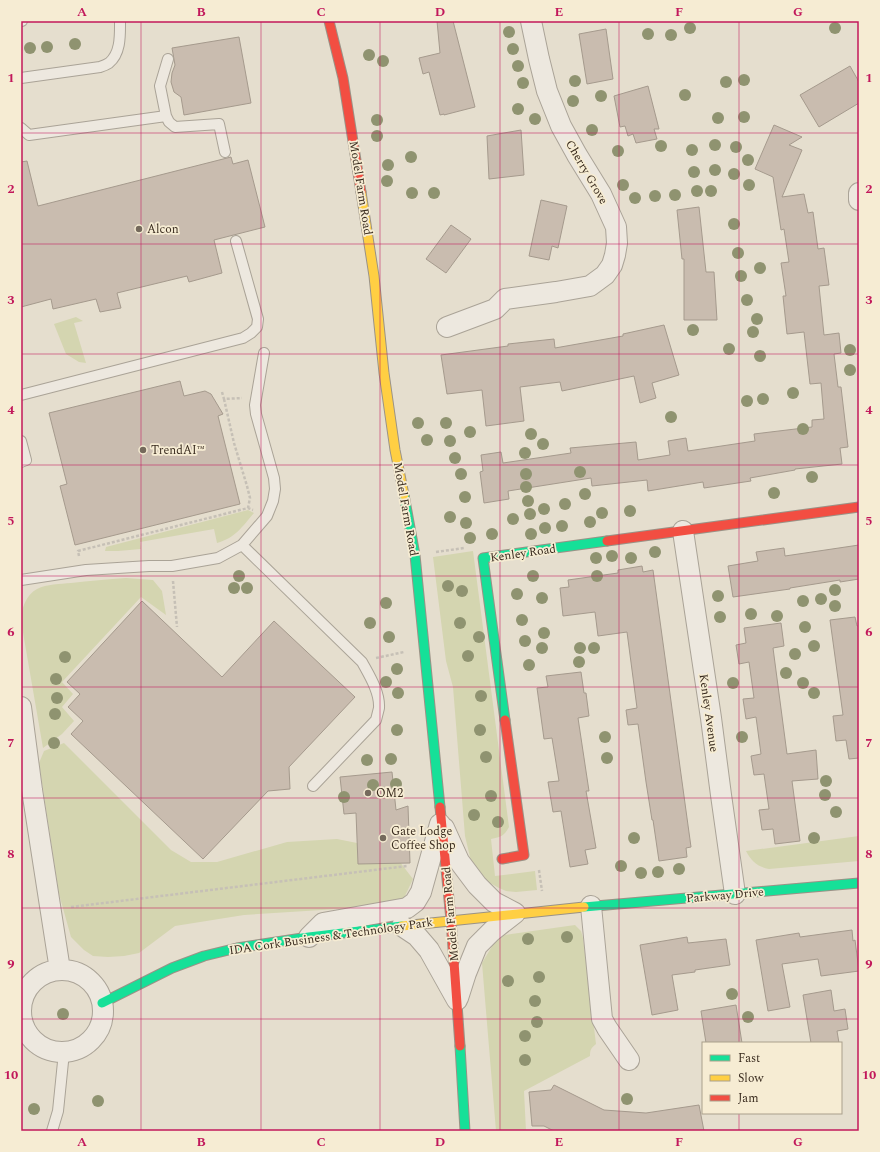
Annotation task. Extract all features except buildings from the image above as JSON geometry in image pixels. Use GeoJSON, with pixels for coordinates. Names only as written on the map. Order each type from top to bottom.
{"type":"FeatureCollection","features":[{"type":"Feature","properties":{"kind":"street","name":"Model Farm Road"},"geometry":{"type":"LineString","coordinates":[[329,21],[342,78],[359,176],[374,276],[384,373],[395,450],[415,555],[451,920],[465,1131]]}},
{"type":"Feature","properties":{"kind":"street","name":"Cherry Grove"},"geometry":{"type":"LineString","coordinates":[[447,327],[495,309],[505,298],[590,286],[605,275],[612,265],[617,243],[616,227],[601,194],[561,126],[547,91],[531,21]]}},
{"type":"Feature","properties":{"kind":"street"},"geometry":{"type":"LineString","coordinates":[[859,193],[859,200]]}},
{"type":"Feature","properties":{"kind":"street","name":"Kenley Road"},"geometry":{"type":"LineString","coordinates":[[502,859],[524,855],[483,558],[859,507]]}},
{"type":"Feature","properties":{"kind":"street","name":"Kenley Avenue"},"geometry":{"type":"LineString","coordinates":[[683,531],[735,894]]}},
{"type":"Feature","properties":{"kind":"street"},"geometry":{"type":"LineString","coordinates":[[21,707],[32,790],[60,970]]}},
{"type":"Feature","properties":{"kind":"street"},"geometry":{"type":"LineString","coordinates":[[441,820],[459,862],[477,885],[494,902],[515,913]]}},
{"type":"Feature","properties":{"kind":"street"},"geometry":{"type":"LineString","coordinates":[[310,937],[323,922],[406,908],[415,902],[423,886],[441,820]]}},
{"type":"Feature","properties":{"kind":"street","name":"Parkway Drive"},"geometry":{"type":"LineString","coordinates":[[451,920],[591,906],[859,883]]}},
{"type":"Feature","properties":{"kind":"street"},"geometry":{"type":"LineString","coordinates":[[591,906],[602,1019],[629,1060]]}},
{"type":"Feature","properties":{"kind":"street","name":"Model Farm Road"},"geometry":{"type":"LineString","coordinates":[[457,1000],[477,946],[492,931],[515,913]]}},
{"type":"Feature","properties":{"kind":"street","name":"IDA Cork Business & Technology Park"},"geometry":{"type":"LineString","coordinates":[[102,1003],[172,968],[204,956],[237,948],[310,937],[451,920]]}},
{"type":"Feature","properties":{"kind":"street"},"geometry":{"type":"LineString","coordinates":[[402,926],[417,936],[429,950],[457,1000]]}},
{"type":"Feature","properties":{"kind":"street"},"geometry":{"type":"LineString","coordinates":[[60,970],[72,971],[82,975],[92,982],[99,992],[102,1003],[102,1017],[98,1030],[94,1036],[78,1049],[64,1052],[51,1050],[40,1045],[30,1037],[24,1026],[21,1013],[22,1000],[36,979],[47,972],[60,970]]}},
{"type":"Feature","properties":{"kind":"lane"},"geometry":{"type":"LineString","coordinates":[[21,78],[100,67],[108,63],[115,55],[119,44],[120,21]]}},
{"type":"Feature","properties":{"kind":"lane"},"geometry":{"type":"LineString","coordinates":[[168,59],[160,86],[166,116],[169,122],[175,127],[218,124],[225,152]]}},
{"type":"Feature","properties":{"kind":"lane"},"geometry":{"type":"LineString","coordinates":[[21,128],[29,134],[166,116]]}},
{"type":"Feature","properties":{"kind":"lane"},"geometry":{"type":"LineString","coordinates":[[21,395],[243,338],[250,333],[257,327],[258,319],[236,241]]}},
{"type":"Feature","properties":{"kind":"lane"},"geometry":{"type":"LineString","coordinates":[[21,580],[83,571],[149,566],[172,566],[218,558],[242,545],[267,516],[273,501],[275,489],[274,478],[256,414],[255,405],[264,353]]}},
{"type":"Feature","properties":{"kind":"lane"},"geometry":{"type":"LineString","coordinates":[[21,440],[26,460],[21,462]]}},
{"type":"Feature","properties":{"kind":"lane"},"geometry":{"type":"LineString","coordinates":[[242,545],[362,662],[371,677],[377,692],[379,706],[376,720],[313,786]]}},
{"type":"Feature","properties":{"kind":"lane"},"geometry":{"type":"LineString","coordinates":[[52,1131],[58,1111],[64,1052]]}},
{"type":"Feature","properties":{"kind":"path"},"geometry":{"type":"LineString","coordinates":[[222,392],[234,443],[250,498],[248,508]]}},
{"type":"Feature","properties":{"kind":"path"},"geometry":{"type":"LineString","coordinates":[[224,399],[256,397]]}},
{"type":"Feature","properties":{"kind":"path"},"geometry":{"type":"LineString","coordinates":[[83,571],[78,551],[248,508],[267,516]]}},
{"type":"Feature","properties":{"kind":"path"},"geometry":{"type":"LineString","coordinates":[[415,555],[466,548]]}},
{"type":"Feature","properties":{"kind":"path"},"geometry":{"type":"LineString","coordinates":[[172,566],[177,626]]}},
{"type":"Feature","properties":{"kind":"path"},"geometry":{"type":"LineString","coordinates":[[362,662],[424,648]]}},
{"type":"Feature","properties":{"kind":"path"},"geometry":{"type":"LineString","coordinates":[[50,909],[409,865]]}},
{"type":"Feature","properties":{"kind":"green space"},"geometry":{"type":"Polygon","coordinates":[[[76,317],[83,321],[74,323],[86,363],[79,362],[66,354],[54,324],[76,317]]]}},
{"type":"Feature","properties":{"kind":"green space"},"geometry":{"type":"Polygon","coordinates":[[[248,510],[254,513],[242,527],[229,538],[217,543],[214,529],[140,542],[141,549],[105,551],[106,547],[248,510]]]}},
{"type":"Feature","properties":{"kind":"green space"},"geometry":{"type":"Polygon","coordinates":[[[473,551],[509,827],[502,836],[491,839],[495,876],[535,871],[537,890],[516,892],[506,891],[490,883],[479,875],[470,857],[465,836],[453,687],[446,661],[433,557],[473,551]]]}},
{"type":"Feature","properties":{"kind":"green space"},"geometry":{"type":"Polygon","coordinates":[[[126,578],[153,580],[162,591],[166,615],[141,597],[62,682],[73,694],[62,707],[74,721],[62,734],[43,748],[21,621],[25,603],[33,592],[45,586],[126,578]]]}},
{"type":"Feature","properties":{"kind":"green space"},"geometry":{"type":"Polygon","coordinates":[[[64,743],[171,850],[191,862],[217,862],[287,842],[337,839],[367,845],[386,844],[413,879],[404,898],[354,908],[244,915],[175,926],[139,953],[124,956],[93,956],[84,950],[71,937],[59,894],[39,763],[44,751],[64,743]]]}},
{"type":"Feature","properties":{"kind":"green space"},"geometry":{"type":"Polygon","coordinates":[[[859,836],[859,861],[769,869],[761,867],[755,863],[746,851],[859,836]]]}},
{"type":"Feature","properties":{"kind":"green space"},"geometry":{"type":"Polygon","coordinates":[[[575,925],[581,931],[583,938],[596,1044],[591,1049],[590,1056],[524,1091],[526,1131],[496,1131],[482,963],[494,943],[505,935],[575,925]]]}},
{"type":"Feature","properties":{"kind":"traffic: fast"},"geometry":{"type":"LineString","coordinates":[[404,495],[415,555],[440,807]]}},
{"type":"Feature","properties":{"kind":"traffic: fast"},"geometry":{"type":"LineString","coordinates":[[505,720],[483,558],[607,541]]}},
{"type":"Feature","properties":{"kind":"traffic: fast"},"geometry":{"type":"LineString","coordinates":[[584,907],[859,883]]}},
{"type":"Feature","properties":{"kind":"traffic: fast"},"geometry":{"type":"LineString","coordinates":[[102,1003],[172,968],[204,956],[237,948],[309,937],[402,926]]}},
{"type":"Feature","properties":{"kind":"traffic: fast"},"geometry":{"type":"LineString","coordinates":[[460,1046],[465,1131]]}},
{"type":"Feature","properties":{"kind":"traffic: slow"},"geometry":{"type":"LineString","coordinates":[[361,192],[374,276],[384,373],[395,450],[404,495]]}},
{"type":"Feature","properties":{"kind":"traffic: slow"},"geometry":{"type":"LineString","coordinates":[[402,926],[584,907]]}},
{"type":"Feature","properties":{"kind":"traffic: jam"},"geometry":{"type":"LineString","coordinates":[[329,21],[343,78],[361,192]]}},
{"type":"Feature","properties":{"kind":"traffic: jam"},"geometry":{"type":"LineString","coordinates":[[607,541],[859,507]]}},
{"type":"Feature","properties":{"kind":"traffic: jam"},"geometry":{"type":"LineString","coordinates":[[502,859],[524,855],[505,720]]}},
{"type":"Feature","properties":{"kind":"traffic: jam"},"geometry":{"type":"LineString","coordinates":[[440,807],[451,920],[460,1046]]}},
{"type":"Feature","properties":{"kind":"place","name":"Alcon"},"geometry":{"type":"Point","coordinates":[139,229]}},
{"type":"Feature","properties":{"kind":"place","name":"TrendAI™"},"geometry":{"type":"Point","coordinates":[143,450]}},
{"type":"Feature","properties":{"kind":"place","name":"OM2"},"geometry":{"type":"Point","coordinates":[368,793]}},
{"type":"Feature","properties":{"kind":"place","name":"Gate Lodge Coffee Shop"},"geometry":{"type":"Point","coordinates":[383,838]}}]}
